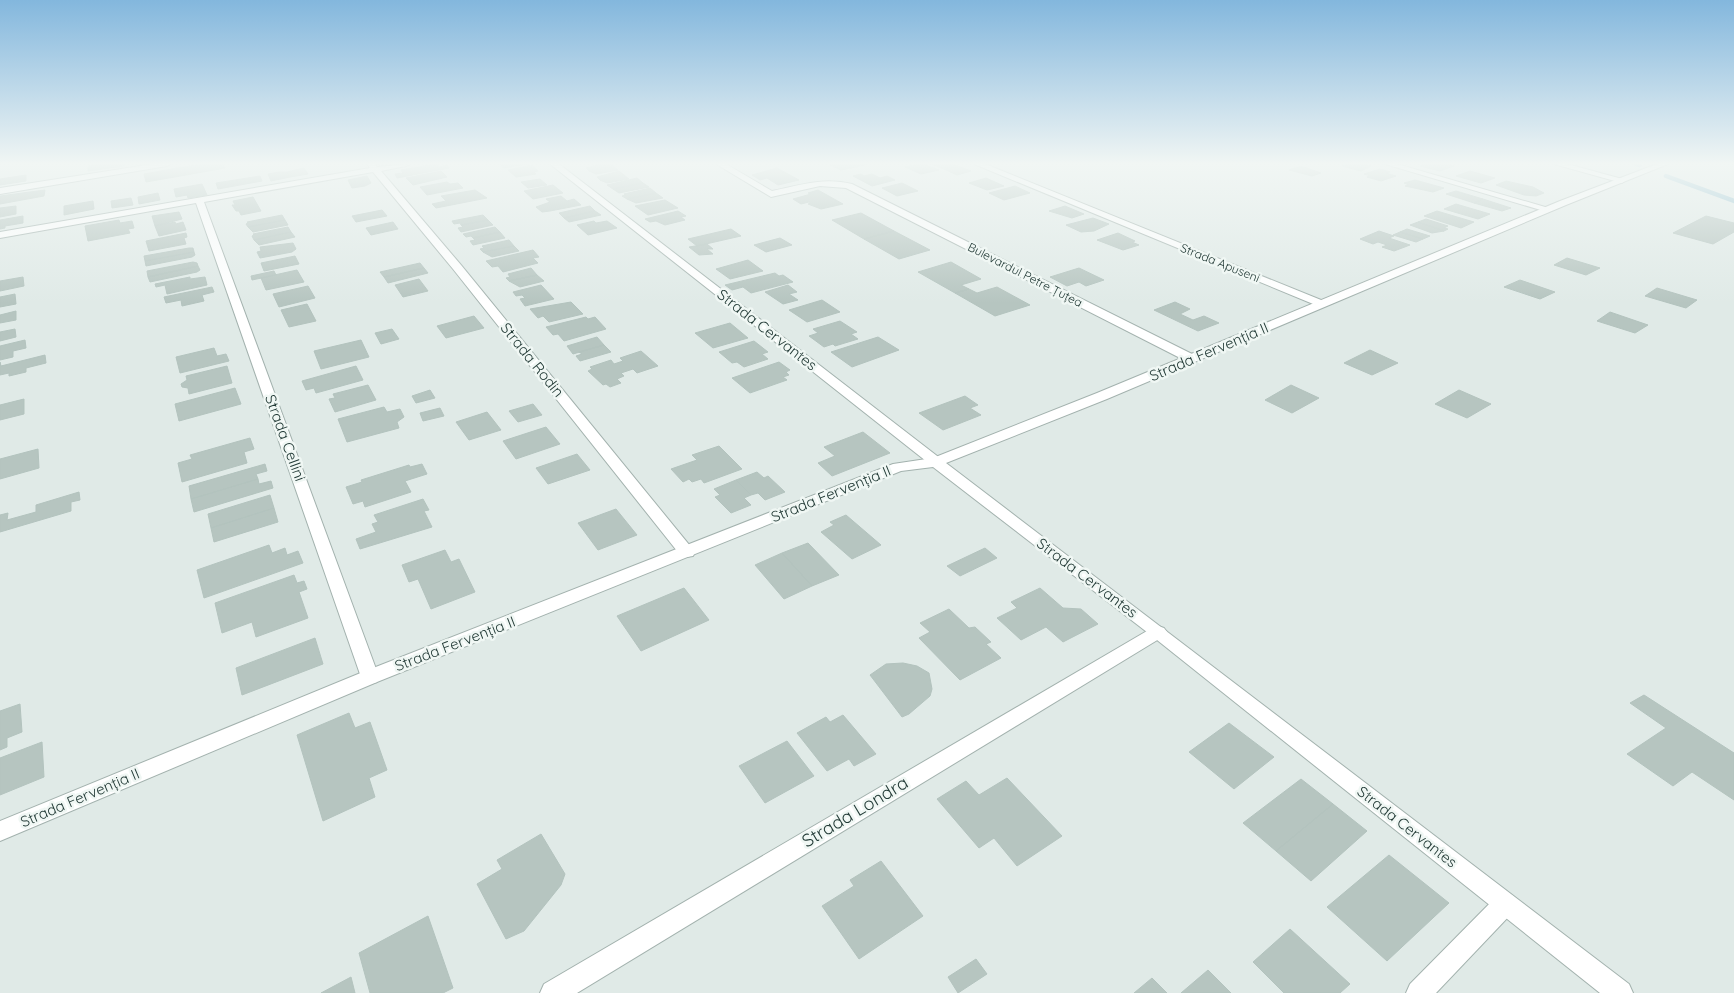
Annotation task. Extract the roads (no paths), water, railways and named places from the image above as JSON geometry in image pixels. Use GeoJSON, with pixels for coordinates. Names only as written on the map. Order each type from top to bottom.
{"type":"FeatureCollection","features":[{"type":"Feature","properties":{"kind":"street"},"geometry":{"type":"LineString","coordinates":[[0,235],[140,210]]}},
{"type":"Feature","properties":{"kind":"street","name":"Strada Cellini"},"geometry":{"type":"LineString","coordinates":[[203,210],[370,677]]}},
{"type":"Feature","properties":{"kind":"street","name":"Strada Rodin"},"geometry":{"type":"LineString","coordinates":[[408,210],[457,267],[687,552]]}},
{"type":"Feature","properties":{"kind":"street","name":"Strada Cervantes"},"geometry":{"type":"LineString","coordinates":[[613,210],[1620,993]]}},
{"type":"Feature","properties":{"kind":"street","name":"Bulevardul Petre Țuțea"},"geometry":{"type":"LineString","coordinates":[[897,210],[1192,359]]}},
{"type":"Feature","properties":{"kind":"street","name":"Strada Apuseni"},"geometry":{"type":"LineString","coordinates":[[1092,210],[1322,304]]}},
{"type":"Feature","properties":{"kind":"street","name":"Strada Fervenția II"},"geometry":{"type":"LineString","coordinates":[[0,831],[370,677],[898,467],[936,462],[1192,359],[1546,210]]}},
{"type":"Feature","properties":{"kind":"street","name":"Strada Londra"},"geometry":{"type":"LineString","coordinates":[[552,993],[1158,632]]}},
{"type":"Feature","properties":{"kind":"street"},"geometry":{"type":"LineString","coordinates":[[1419,993],[1505,904]]}}]}
